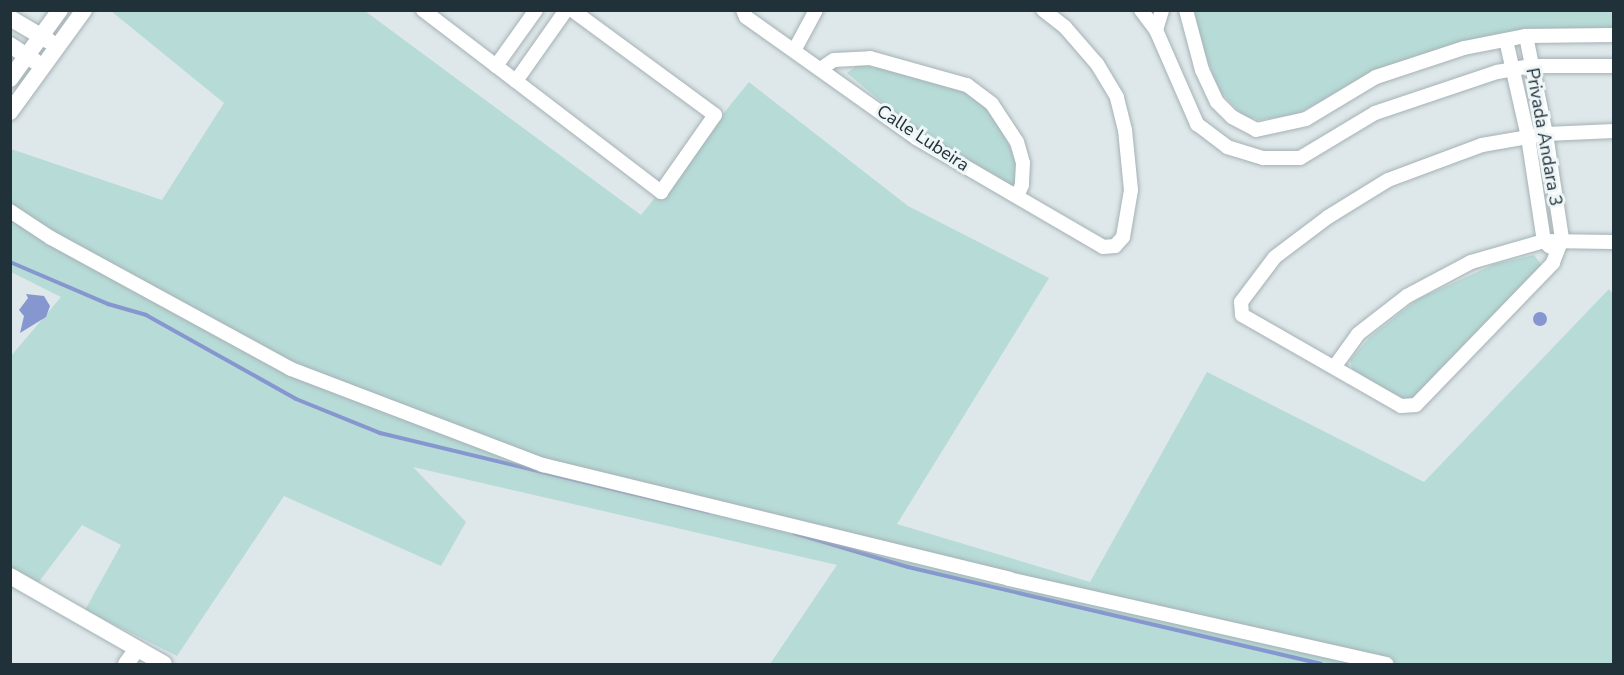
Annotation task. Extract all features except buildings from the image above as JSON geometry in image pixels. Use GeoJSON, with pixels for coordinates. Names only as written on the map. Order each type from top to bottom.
{"type":"FeatureCollection","features":[{"type":"Feature","properties":{"kind":"main road"},"geometry":{"type":"LineString","coordinates":[[10,79],[60,10]]}},
{"type":"Feature","properties":{"kind":"main road"},"geometry":{"type":"LineString","coordinates":[[10,112],[84,10]]}},
{"type":"Feature","properties":{"kind":"main road"},"geometry":{"type":"LineString","coordinates":[[10,18],[57,46]]}},
{"type":"Feature","properties":{"kind":"main road"},"geometry":{"type":"LineString","coordinates":[[10,45],[43,66]]}},
{"type":"Feature","properties":{"kind":"main road"},"geometry":{"type":"LineString","coordinates":[[10,576],[155,662]]}},
{"type":"Feature","properties":{"kind":"main road"},"geometry":{"type":"LineString","coordinates":[[126,664],[136,650]]}},
{"type":"Feature","properties":{"kind":"street"},"geometry":{"type":"LineString","coordinates":[[423,10],[661,192],[715,115],[572,10]]}},
{"type":"Feature","properties":{"kind":"street"},"geometry":{"type":"LineString","coordinates":[[496,66],[536,10]]}},
{"type":"Feature","properties":{"kind":"street"},"geometry":{"type":"LineString","coordinates":[[516,81],[566,10]]}},
{"type":"Feature","properties":{"kind":"street","name":"Calle Lubeira"},"geometry":{"type":"LineString","coordinates":[[743,10],[746,17],[822,68],[916,138],[1103,247],[1115,246],[1123,237],[1131,190],[1125,130],[1117,97],[1097,64],[1065,27],[1043,10]]}},
{"type":"Feature","properties":{"kind":"street"},"geometry":{"type":"LineString","coordinates":[[795,49],[816,10]]}},
{"type":"Feature","properties":{"kind":"street"},"geometry":{"type":"LineString","coordinates":[[1141,10],[1156,30],[1197,124],[1227,147],[1263,159],[1300,158],[1375,112],[1439,88],[1532,66],[1614,66]]}},
{"type":"Feature","properties":{"kind":"street"},"geometry":{"type":"LineString","coordinates":[[1156,30],[1162,10]]}},
{"type":"Feature","properties":{"kind":"street"},"geometry":{"type":"LineString","coordinates":[[1186,10],[1202,70],[1217,102],[1232,117],[1256,130],[1306,119],[1376,77],[1464,48],[1526,36],[1614,35]]}},
{"type":"Feature","properties":{"kind":"street","name":"Privada Andara 3"},"geometry":{"type":"LineString","coordinates":[[1526,36],[1546,134],[1562,239]]}},
{"type":"Feature","properties":{"kind":"street","name":"Privada Andara 3"},"geometry":{"type":"LineString","coordinates":[[1506,39],[1528,136],[1544,241]]}},
{"type":"Feature","properties":{"kind":"street"},"geometry":{"type":"LineString","coordinates":[[822,68],[834,60],[870,58],[967,85],[992,104],[1017,142],[1023,163],[1022,185],[1017,196]]}},
{"type":"Feature","properties":{"kind":"street"},"geometry":{"type":"LineString","coordinates":[[1562,239],[1553,263],[1409,408],[1242,315],[1241,302],[1275,257],[1334,213],[1388,180],[1482,145],[1528,136],[1614,130]]}},
{"type":"Feature","properties":{"kind":"street"},"geometry":{"type":"LineString","coordinates":[[10,211],[51,238],[291,369],[543,465],[1009,579],[1387,664]]}},
{"type":"Feature","properties":{"kind":"street"},"geometry":{"type":"LineString","coordinates":[[1335,366],[1358,334],[1407,296],[1471,262],[1544,241],[1562,239],[1614,242]]}},
{"type":"Feature","properties":{"kind":"street"},"geometry":{"type":"LineString","coordinates":[[1544,241],[1557,254]]}},
{"type":"Feature","properties":{"kind":"green space"},"geometry":{"type":"Polygon","coordinates":[[[1194,10],[1613,10],[1614,29],[1528,28],[1479,38],[1365,77],[1297,114],[1259,120],[1243,116],[1220,91],[1198,38],[1194,10]]]}},
{"type":"Feature","properties":{"kind":"green space"},"geometry":{"type":"Polygon","coordinates":[[[111,11],[365,11],[641,215],[749,82],[908,206],[1049,278],[897,524],[1090,582],[1207,372],[1424,482],[1609,289],[1613,294],[1613,664],[770,664],[837,565],[413,467],[466,522],[441,566],[284,496],[177,656],[85,610],[121,545],[82,525],[38,583],[11,569],[11,356],[61,297],[11,272],[11,149],[162,200],[224,103],[111,11]]]}},
{"type":"Feature","properties":{"kind":"green space"},"geometry":{"type":"Polygon","coordinates":[[[858,65],[917,74],[965,91],[988,106],[1016,158],[1018,182],[1011,186],[920,134],[847,73],[858,65]]]}},
{"type":"Feature","properties":{"kind":"green space"},"geometry":{"type":"Polygon","coordinates":[[[1534,255],[1543,267],[1415,401],[1406,403],[1352,369],[1350,360],[1370,337],[1418,299],[1495,264],[1534,255]]]}},
{"type":"Feature","properties":{"kind":"water"},"geometry":{"type":"Polygon","coordinates":[[[26,294],[44,296],[50,306],[46,317],[20,333],[24,316],[19,310],[28,298],[26,294]]]}},
{"type":"Feature","properties":{"kind":"water"},"geometry":{"type":"Polygon","coordinates":[[[1540,312],[1545,314],[1547,319],[1545,324],[1540,326],[1535,324],[1533,319],[1535,314],[1540,312]]]}},
{"type":"Feature","properties":{"kind":"waterway"},"geometry":{"type":"LineString","coordinates":[[10,262],[108,304],[146,315],[296,399],[380,433],[708,512]]}},
{"type":"Feature","properties":{"kind":"waterway"},"geometry":{"type":"LineString","coordinates":[[794,533],[908,567],[1321,664]]}}]}
